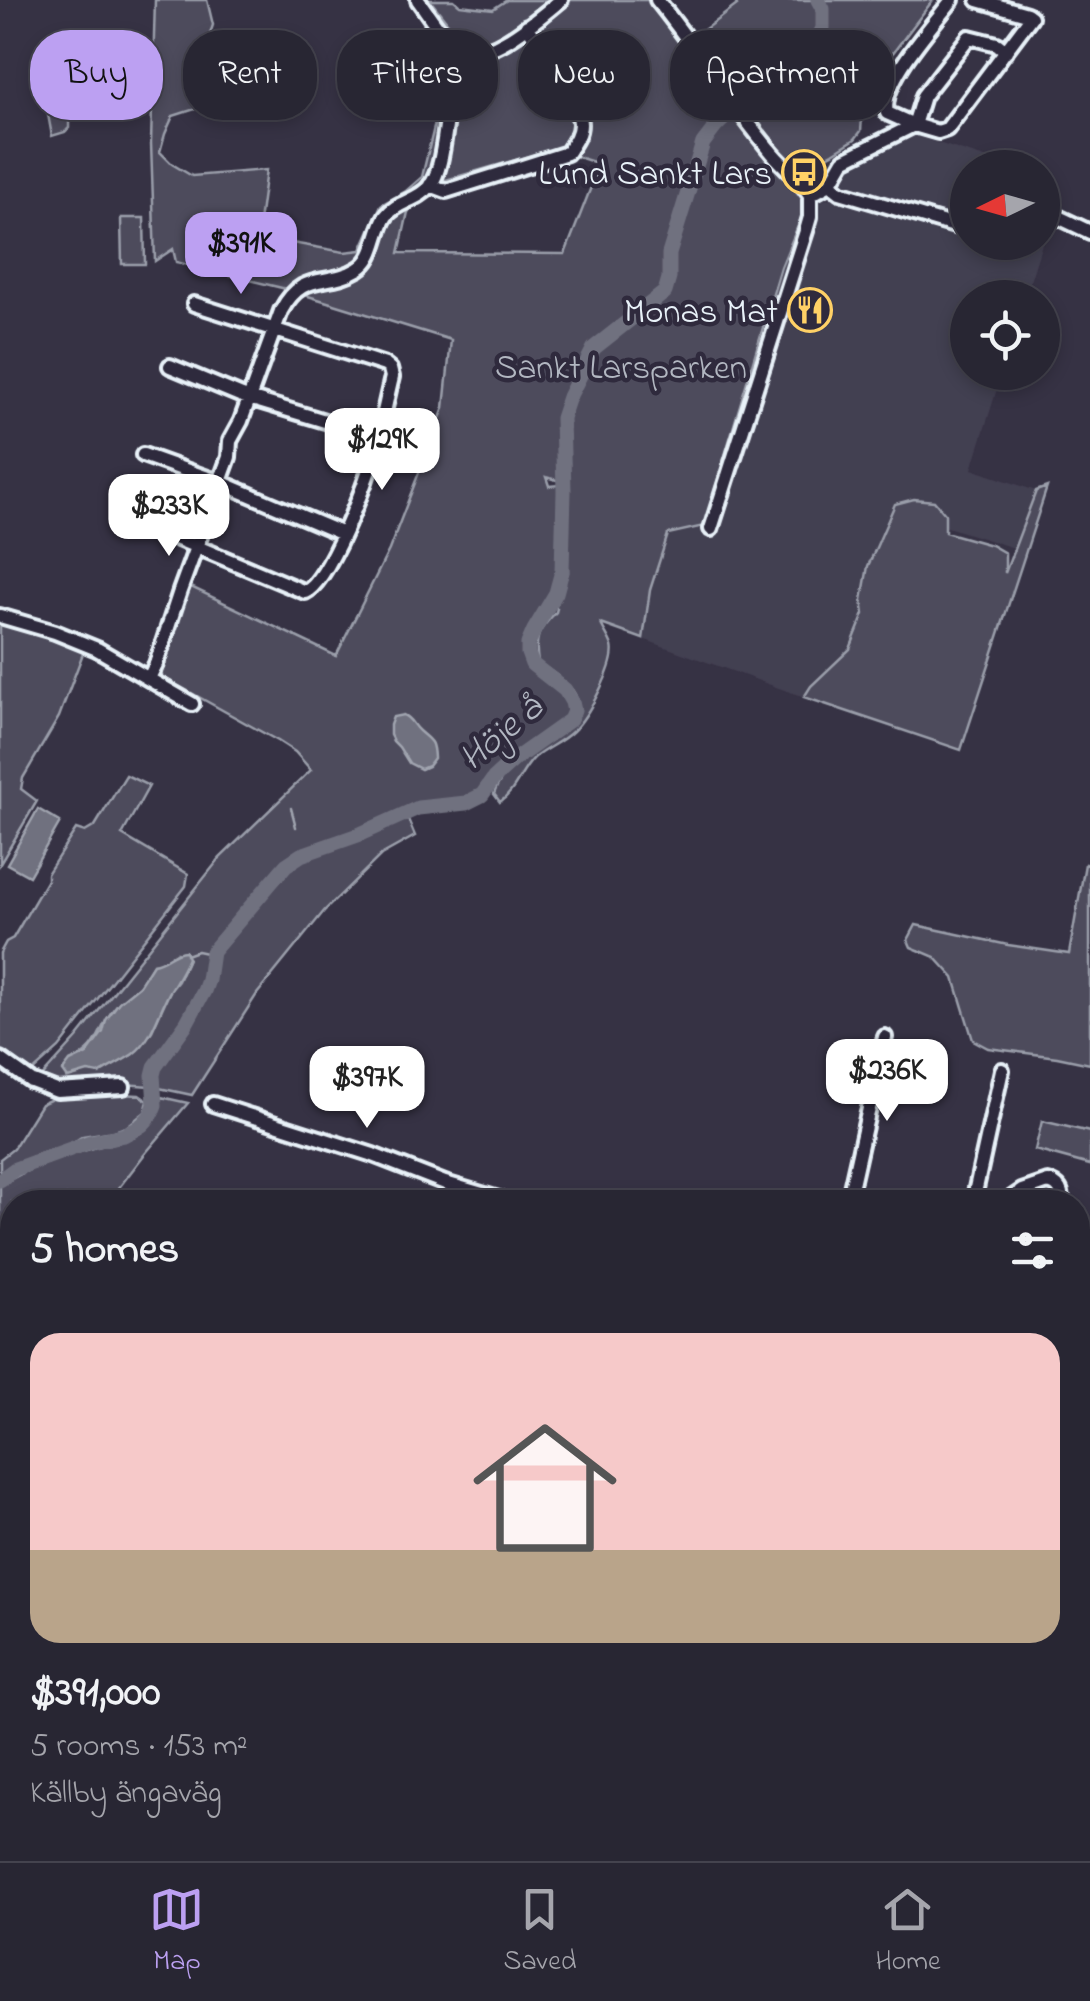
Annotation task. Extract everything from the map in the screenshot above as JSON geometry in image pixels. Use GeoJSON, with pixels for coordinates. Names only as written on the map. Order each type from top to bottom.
{"type":"FeatureCollection","features":[{"type":"Feature","properties":{"kind":"street"},"geometry":{"type":"LineString","coordinates":[[418,0],[440,30]]}},
{"type":"Feature","properties":{"kind":"street"},"geometry":{"type":"LineString","coordinates":[[498,45],[562,0]]}},
{"type":"Feature","properties":{"kind":"street"},"geometry":{"type":"LineString","coordinates":[[657,0],[771,152],[810,195],[810,218],[711,529]]}},
{"type":"Feature","properties":{"kind":"street"},"geometry":{"type":"LineString","coordinates":[[952,0],[894,78],[885,106],[887,113],[911,127],[938,132],[947,129],[1031,17],[978,0]]}},
{"type":"Feature","properties":{"kind":"street"},"geometry":{"type":"LineString","coordinates":[[430,185],[446,191],[567,152],[572,144],[580,120],[576,106],[527,26]]}},
{"type":"Feature","properties":{"kind":"street"},"geometry":{"type":"LineString","coordinates":[[810,195],[830,184],[844,160],[911,127],[924,96],[969,37],[998,44],[1006,51]]}},
{"type":"Feature","properties":{"kind":"street"},"geometry":{"type":"LineString","coordinates":[[150,678],[229,457],[230,440],[241,421],[281,312],[293,293],[312,282],[360,269],[372,254],[390,211],[430,185],[447,120]]}},
{"type":"Feature","properties":{"kind":"street"},"geometry":{"type":"LineString","coordinates":[[830,184],[840,192],[950,226]]}},
{"type":"Feature","properties":{"kind":"street"},"geometry":{"type":"LineString","coordinates":[[1060,217],[1090,232]]}},
{"type":"Feature","properties":{"kind":"street"},"geometry":{"type":"LineString","coordinates":[[123,516],[305,592],[318,583],[369,468],[392,377],[390,369],[194,304]]}},
{"type":"Feature","properties":{"kind":"street"},"geometry":{"type":"LineString","coordinates":[[170,366],[249,398],[378,437]]}},
{"type":"Feature","properties":{"kind":"street"},"geometry":{"type":"LineString","coordinates":[[143,455],[343,534]]}},
{"type":"Feature","properties":{"kind":"street"},"geometry":{"type":"LineString","coordinates":[[0,616],[97,649],[192,704]]}},
{"type":"Feature","properties":{"kind":"street"},"geometry":{"type":"LineString","coordinates":[[851,1190],[885,1036]]}},
{"type":"Feature","properties":{"kind":"street"},"geometry":{"type":"LineString","coordinates":[[0,1059],[31,1081],[57,1091],[123,1086]]}},
{"type":"Feature","properties":{"kind":"street"},"geometry":{"type":"LineString","coordinates":[[975,1190],[1002,1070]]}},
{"type":"Feature","properties":{"kind":"street"},"geometry":{"type":"LineString","coordinates":[[213,1104],[464,1190]]}},
{"type":"Feature","properties":{"kind":"street"},"geometry":{"type":"LineString","coordinates":[[1025,1190],[1048,1182],[1059,1190]]}},
{"type":"Feature","properties":{"kind":"shaded area"},"geometry":{"type":"Polygon","coordinates":[[[888,127],[960,150],[950,150],[950,260],[1037,260],[1030,280],[950,280],[950,390],[997,390],[972,469],[1036,491],[1014,548],[944,526],[944,514],[878,547],[868,566],[862,600],[864,614],[850,649],[804,697],[643,639],[650,590],[668,534],[807,204],[835,197],[844,163],[888,127]]]}},
{"type":"Feature","properties":{"kind":"green space","name":"Sankt Larsparken"},"geometry":{"type":"Polygon","coordinates":[[[155,0],[207,0],[213,25],[211,30],[183,30],[183,113],[173,116],[160,152],[192,176],[266,170],[257,237],[344,252],[361,250],[381,205],[422,177],[436,120],[498,120],[498,30],[451,30],[430,0],[454,0],[460,5],[493,9],[507,0],[664,0],[687,30],[670,30],[670,120],[862,120],[855,139],[817,161],[807,204],[781,267],[704,526],[668,534],[650,590],[643,639],[601,624],[612,654],[593,703],[573,731],[534,758],[500,802],[494,794],[507,773],[575,723],[578,712],[570,686],[538,662],[539,634],[556,612],[568,573],[564,482],[546,477],[549,486],[559,485],[557,569],[548,599],[527,634],[524,653],[534,670],[564,696],[568,706],[563,721],[508,760],[469,797],[416,804],[407,817],[415,836],[381,855],[325,910],[257,994],[192,1095],[123,1084],[79,1090],[38,1081],[77,1038],[220,858],[311,770],[278,741],[161,676],[189,586],[336,656],[389,550],[444,408],[451,340],[282,288],[176,262],[173,249],[155,261],[152,120],[163,120],[163,30],[154,30],[155,0]],[[553,149],[446,180],[408,212],[399,253],[565,254],[600,164],[553,149]],[[177,952],[162,963],[153,964],[140,985],[118,1004],[88,1050],[70,1062],[67,1078],[132,1055],[152,1031],[188,958],[177,952]]]}},
{"type":"Feature","properties":{"kind":"green space"},"geometry":{"type":"Polygon","coordinates":[[[734,0],[933,0],[894,51],[894,30],[704,30],[737,5],[734,0]]]}},
{"type":"Feature","properties":{"kind":"green space"},"geometry":{"type":"Polygon","coordinates":[[[49,120],[69,120],[65,132],[52,136],[49,120]]]}},
{"type":"Feature","properties":{"kind":"green space"},"geometry":{"type":"Polygon","coordinates":[[[121,218],[144,218],[145,264],[122,264],[121,218]]]}},
{"type":"Feature","properties":{"kind":"green space"},"geometry":{"type":"Polygon","coordinates":[[[1047,487],[961,750],[804,697],[850,649],[864,614],[862,600],[868,566],[895,504],[914,499],[934,501],[945,514],[945,532],[1005,553],[1005,573],[1036,491],[1047,487]]]}},
{"type":"Feature","properties":{"kind":"green space"},"geometry":{"type":"Polygon","coordinates":[[[0,623],[85,648],[59,717],[23,778],[21,789],[37,801],[0,864],[0,623]]]}},
{"type":"Feature","properties":{"kind":"green space"},"geometry":{"type":"Polygon","coordinates":[[[126,775],[149,786],[122,835],[188,874],[186,886],[59,1048],[29,1075],[0,1054],[0,953],[13,938],[76,829],[85,832],[95,826],[126,775]]]}},
{"type":"Feature","properties":{"kind":"green space"},"geometry":{"type":"Polygon","coordinates":[[[1085,864],[1090,865],[1090,1064],[988,1048],[973,1040],[954,978],[935,957],[911,947],[908,940],[916,925],[1069,954],[1085,864]]]}},
{"type":"Feature","properties":{"kind":"green space"},"geometry":{"type":"Polygon","coordinates":[[[139,1095],[148,1101],[145,1112],[126,1127],[83,1136],[61,1150],[0,1173],[0,1159],[13,1149],[41,1104],[52,1099],[139,1095]]]}},
{"type":"Feature","properties":{"kind":"green space"},"geometry":{"type":"Polygon","coordinates":[[[161,1097],[188,1103],[117,1190],[0,1190],[0,1186],[44,1164],[136,1136],[154,1120],[161,1097]]]}},
{"type":"Feature","properties":{"kind":"green space"},"geometry":{"type":"Polygon","coordinates":[[[1042,1121],[1090,1132],[1090,1165],[1035,1150],[1042,1121]]]}},
{"type":"Feature","properties":{"kind":"water"},"geometry":{"type":"Polygon","coordinates":[[[403,715],[432,744],[434,758],[421,769],[409,763],[390,735],[393,717],[403,715]]]}},
{"type":"Feature","properties":{"kind":"water"},"geometry":{"type":"Polygon","coordinates":[[[38,809],[60,822],[29,876],[7,864],[38,809]]]}},
{"type":"Feature","properties":{"kind":"water"},"geometry":{"type":"Polygon","coordinates":[[[185,951],[186,963],[140,1048],[99,1074],[88,1072],[68,1078],[63,1071],[70,1062],[87,1054],[119,1002],[139,986],[153,964],[185,951]]]}},
{"type":"Feature","properties":{"kind":"waterway","name":"Höje å"},"geometry":{"type":"LineString","coordinates":[[0,1180],[15,1169],[90,1142],[124,1135],[142,1125],[155,1105],[155,1067],[204,991],[212,952],[286,865],[301,855],[418,808],[466,803],[482,795],[515,759],[570,720],[574,711],[565,690],[532,664],[528,653],[528,644],[556,593],[562,571],[562,418],[569,397],[594,348],[665,292],[669,254],[703,143],[756,88],[817,41],[823,28],[823,9],[818,0]]}},
{"type":"Feature","properties":{"kind":"waterway"},"geometry":{"type":"LineString","coordinates":[[291,808],[296,827]]}},
{"type":"Feature","properties":{"kind":"waterway"},"geometry":{"type":"LineString","coordinates":[[186,955],[197,951],[211,954]]}},
{"type":"Feature","properties":{"kind":"place","name":"Lund Sankt Lars"},"geometry":{"type":"Point","coordinates":[804,172]}},
{"type":"Feature","properties":{"kind":"place","name":"Monas Mat"},"geometry":{"type":"Point","coordinates":[810,310]}}]}
